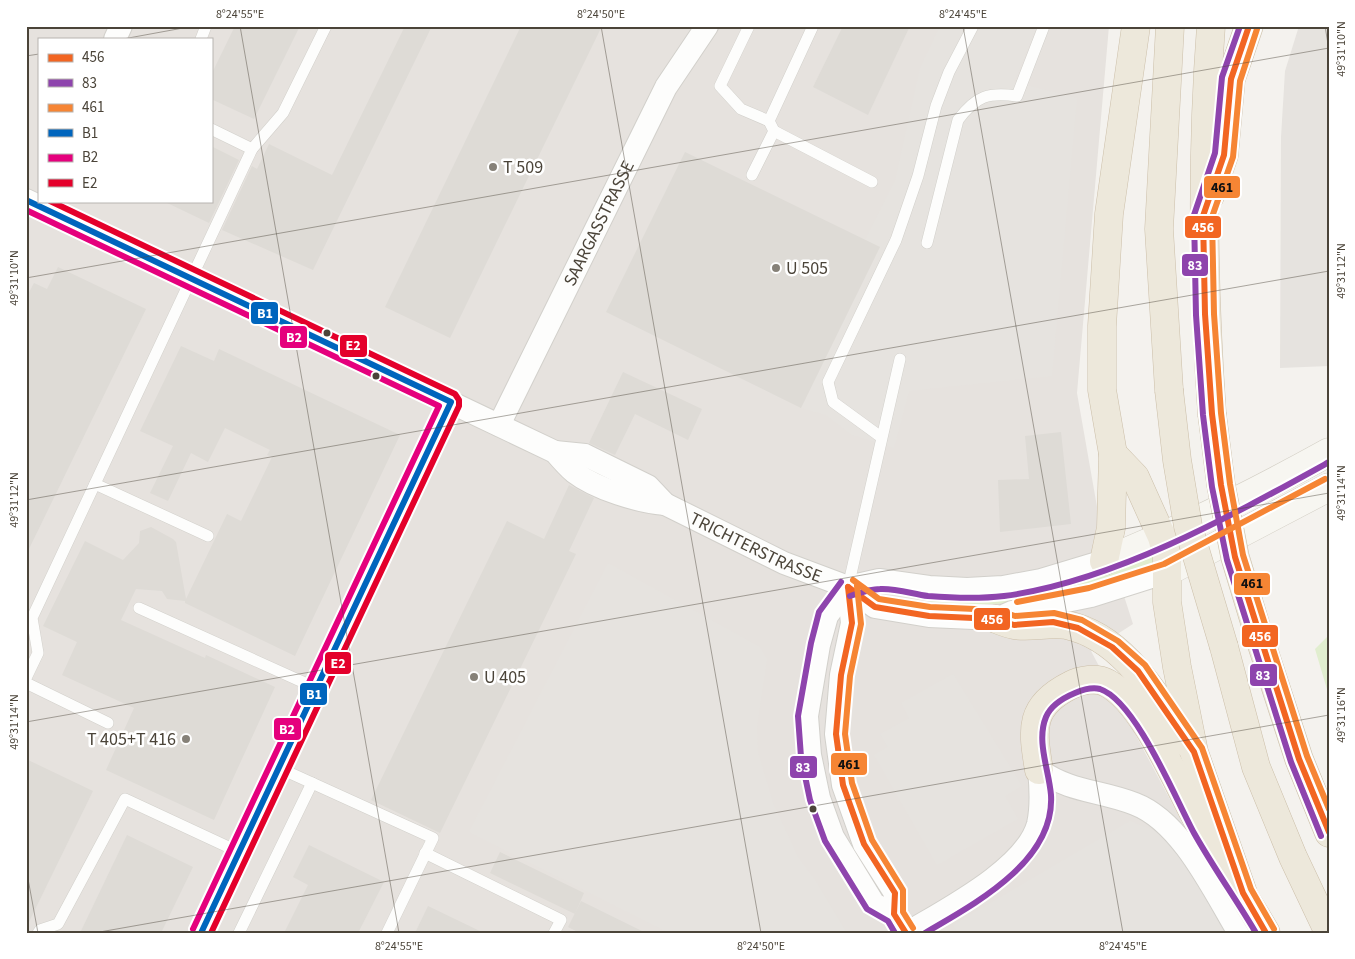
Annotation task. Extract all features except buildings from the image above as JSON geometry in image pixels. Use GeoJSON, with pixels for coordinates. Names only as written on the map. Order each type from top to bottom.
{"type":"FeatureCollection","features":[{"type":"Feature","properties":{"kind":"highway"},"geometry":{"type":"LineString","coordinates":[[1104,562],[1111,528],[1113,454],[1102,390],[1102,326],[1109,214],[1136,26]]}},
{"type":"Feature","properties":{"kind":"highway"},"geometry":{"type":"LineString","coordinates":[[1170,26],[1158,229],[1177,460],[1188,526],[1256,766],[1293,857],[1329,933]]}},
{"type":"Feature","properties":{"kind":"highway"},"geometry":{"type":"LineString","coordinates":[[1211,26],[1205,104],[1203,216],[1205,314],[1212,414],[1221,485],[1235,557],[1258,633],[1299,759],[1329,833]]}},
{"type":"Feature","properties":{"kind":"highway"},"geometry":{"type":"LineString","coordinates":[[1203,216],[1224,155],[1231,79],[1249,26]]}},
{"type":"Feature","properties":{"kind":"highway"},"geometry":{"type":"LineString","coordinates":[[1113,454],[1135,477],[1162,538],[1167,555],[1167,602],[1177,667],[1194,752],[1243,893]]}},
{"type":"Feature","properties":{"kind":"highway"},"geometry":{"type":"LineString","coordinates":[[996,619],[1014,625],[1053,622],[1078,628],[1112,647],[1138,670],[1194,752]]}},
{"type":"Feature","properties":{"kind":"highway"},"geometry":{"type":"LineString","coordinates":[[1039,770],[1034,732],[1037,715],[1043,704],[1054,693],[1080,680],[1106,682],[1128,698],[1146,724],[1203,831],[1266,933]]}},
{"type":"Feature","properties":{"kind":"street"},"geometry":{"type":"LineString","coordinates":[[115,38],[121,26]]}},
{"type":"Feature","properties":{"kind":"street","name":"SAARGASSTRASSE"},"geometry":{"type":"LineString","coordinates":[[499,425],[666,87],[707,26]]}},
{"type":"Feature","properties":{"kind":"street","name":"TRICHTERSTRASSE"},"geometry":{"type":"LineString","coordinates":[[31,203],[555,452],[585,455],[648,486],[665,504],[784,563],[848,586]]}},
{"type":"Feature","properties":{"kind":"street"},"geometry":{"type":"LineString","coordinates":[[201,933],[451,402]]}},
{"type":"Feature","properties":{"kind":"street","name":"TRICHTERSTRASSE"},"geometry":{"type":"LineString","coordinates":[[555,452],[574,472],[603,486],[640,502],[665,504]]}},
{"type":"Feature","properties":{"kind":"street"},"geometry":{"type":"LineString","coordinates":[[1039,770],[1042,800],[1037,826],[1022,852],[1012,864],[992,880],[906,933],[894,914],[874,904],[833,837],[818,798],[810,755],[808,716],[818,644],[827,616],[848,586],[879,580],[929,588],[967,589],[1004,587],[1040,580],[1104,562],[1162,538],[1265,488],[1329,452]]}},
{"type":"Feature","properties":{"kind":"street"},"geometry":{"type":"LineString","coordinates":[[848,586],[875,607],[929,616],[996,619],[1012,612],[1091,596],[1167,572],[1329,487]]}},
{"type":"Feature","properties":{"kind":"street"},"geometry":{"type":"LineString","coordinates":[[848,586],[852,623],[841,675],[836,734],[843,786],[864,844],[895,894],[894,914]]}},
{"type":"Feature","properties":{"kind":"street"},"geometry":{"type":"LineString","coordinates":[[1039,770],[1056,782],[1072,788],[1138,805],[1168,826],[1191,852],[1239,933]]}},
{"type":"Feature","properties":{"kind":"lane"},"geometry":{"type":"LineString","coordinates":[[201,38],[206,26]]}},
{"type":"Feature","properties":{"kind":"lane"},"geometry":{"type":"LineString","coordinates":[[26,678],[38,653],[32,618],[252,149],[283,113],[326,26]]}},
{"type":"Feature","properties":{"kind":"lane"},"geometry":{"type":"LineString","coordinates":[[749,26],[720,86],[741,109],[872,182]]}},
{"type":"Feature","properties":{"kind":"lane"},"geometry":{"type":"LineString","coordinates":[[752,175],[813,26]]}},
{"type":"Feature","properties":{"kind":"lane"},"geometry":{"type":"LineString","coordinates":[[881,437],[833,402],[828,382],[896,240],[918,176],[936,106],[949,72],[973,26]]}},
{"type":"Feature","properties":{"kind":"lane"},"geometry":{"type":"LineString","coordinates":[[927,242],[958,120],[967,108],[981,97],[998,94],[1016,96],[1044,26]]}},
{"type":"Feature","properties":{"kind":"lane"},"geometry":{"type":"LineString","coordinates":[[212,129],[252,149]]}},
{"type":"Feature","properties":{"kind":"lane"},"geometry":{"type":"LineString","coordinates":[[848,586],[900,359]]}},
{"type":"Feature","properties":{"kind":"lane"},"geometry":{"type":"LineString","coordinates":[[96,484],[208,536]]}},
{"type":"Feature","properties":{"kind":"lane"},"geometry":{"type":"LineString","coordinates":[[139,608],[316,688]]}},
{"type":"Feature","properties":{"kind":"lane"},"geometry":{"type":"LineString","coordinates":[[26,683],[108,723]]}},
{"type":"Feature","properties":{"kind":"lane"},"geometry":{"type":"LineString","coordinates":[[279,768],[433,838],[387,933]]}},
{"type":"Feature","properties":{"kind":"lane"},"geometry":{"type":"LineString","coordinates":[[239,933],[312,783]]}},
{"type":"Feature","properties":{"kind":"lane"},"geometry":{"type":"LineString","coordinates":[[38,933],[40,930],[58,924],[125,799],[239,852]]}},
{"type":"Feature","properties":{"kind":"lane"},"geometry":{"type":"LineString","coordinates":[[425,854],[561,920],[554,933]]}},
{"type":"Feature","properties":{"kind":"shaded area"},"geometry":{"type":"Polygon","coordinates":[[[26,26],[1109,26],[1077,393],[1099,518],[1133,624],[1091,651],[1241,933],[26,933],[26,26]]]}},
{"type":"Feature","properties":{"kind":"shaded area"},"geometry":{"type":"Polygon","coordinates":[[[940,26],[1037,26],[1014,82],[1077,98],[1052,376],[909,391],[894,448],[852,435],[826,415],[801,408],[880,247],[865,240],[895,181],[920,68],[940,26]]]}},
{"type":"Feature","properties":{"kind":"shaded area"},"geometry":{"type":"Polygon","coordinates":[[[1299,26],[1329,26],[1329,366],[1280,368],[1281,137],[1285,71],[1299,26]]]}},
{"type":"Feature","properties":{"kind":"shaded area"},"geometry":{"type":"Polygon","coordinates":[[[608,563],[760,647],[767,659],[757,727],[758,752],[773,803],[798,857],[817,883],[847,933],[669,933],[469,832],[608,563]]]}},
{"type":"Feature","properties":{"kind":"shaded area"},"geometry":{"type":"Polygon","coordinates":[[[953,674],[1022,786],[1005,796],[1018,819],[937,865],[874,755],[888,747],[880,734],[909,718],[901,703],[953,674]]]}},
{"type":"Feature","properties":{"kind":"shaded area"},"geometry":{"type":"Polygon","coordinates":[[[1130,821],[1178,840],[1231,933],[958,933],[953,925],[1130,821]]]}},
{"type":"Feature","properties":{"kind":"green space"},"geometry":{"type":"Polygon","coordinates":[[[1148,552],[1155,558],[1153,567],[1071,592],[1016,602],[988,604],[930,602],[931,595],[1148,552]]]}},
{"type":"Feature","properties":{"kind":"green space"},"geometry":{"type":"Polygon","coordinates":[[[1329,635],[1329,696],[1315,649],[1329,635]]]}},
{"type":"Feature","properties":{"kind":"transit line","name":"83"},"geometry":{"type":"LineString","coordinates":[[1240,26],[1222,77],[1215,153],[1194,215],[1196,315],[1203,415],[1212,487],[1227,560],[1291,762],[1321,836]]}},
{"type":"Feature","properties":{"kind":"transit line","name":"456"},"geometry":{"type":"LineString","coordinates":[[1249,26],[1231,79],[1224,155],[1203,216],[1205,314],[1212,414],[1221,485],[1235,557],[1299,759],[1329,832]]}},
{"type":"Feature","properties":{"kind":"transit line","name":"461"},"geometry":{"type":"LineString","coordinates":[[1257,29],[1240,81],[1233,157],[1212,217],[1214,314],[1221,413],[1230,484],[1243,555],[1307,756],[1329,809]]}},
{"type":"Feature","properties":{"kind":"transit line","name":"B1"},"geometry":{"type":"LineString","coordinates":[[26,200],[451,402],[201,933]]}},
{"type":"Feature","properties":{"kind":"transit line","name":"E2"},"geometry":{"type":"LineString","coordinates":[[52,202],[455,394],[459,400],[459,406],[211,933]]}},
{"type":"Feature","properties":{"kind":"transit line","name":"B2"},"geometry":{"type":"LineString","coordinates":[[26,210],[439,406],[193,929]]}},
{"type":"Feature","properties":{"kind":"transit line","name":"83"},"geometry":{"type":"LineString","coordinates":[[850,596],[868,590],[886,589],[928,596],[985,598],[1045,588],[1087,577],[1171,544],[1213,524],[1329,462]]}},
{"type":"Feature","properties":{"kind":"transit line","name":"461"},"geometry":{"type":"LineString","coordinates":[[1017,602],[1089,588],[1164,564],[1325,479]]}},
{"type":"Feature","properties":{"kind":"transit line","name":"461"},"geometry":{"type":"LineString","coordinates":[[853,580],[879,599],[930,607],[997,610],[1015,616],[1054,613],[1082,620],[1118,641],[1145,665],[1202,748],[1251,889],[1274,929]]}},
{"type":"Feature","properties":{"kind":"transit line","name":"83"},"geometry":{"type":"LineString","coordinates":[[841,582],[819,612],[811,643],[798,716],[801,757],[810,800],[825,841],[867,909],[888,921],[895,933]]}},
{"type":"Feature","properties":{"kind":"transit line","name":"461"},"geometry":{"type":"LineString","coordinates":[[857,586],[861,624],[850,676],[845,734],[852,783],[872,840],[903,890],[903,912],[913,928]]}},
{"type":"Feature","properties":{"kind":"transit line","name":"456"},"geometry":{"type":"LineString","coordinates":[[848,587],[875,607],[929,616],[996,619],[1014,625],[1053,622],[1078,628],[1112,647],[1138,671],[1194,752],[1243,893],[1266,933]]}},
{"type":"Feature","properties":{"kind":"transit line","name":"456"},"geometry":{"type":"LineString","coordinates":[[848,587],[852,623],[841,675],[836,734],[843,785],[864,844],[895,893],[894,914],[906,933]]}},
{"type":"Feature","properties":{"kind":"transit line","name":"83"},"geometry":{"type":"LineString","coordinates":[[925,933],[966,909],[1008,878],[1026,860],[1040,841],[1049,819],[1051,795],[1042,736],[1046,717],[1054,705],[1062,700],[1081,691],[1094,688],[1100,689],[1114,697],[1141,731],[1194,833],[1256,933]]}},
{"type":"Feature","properties":{"kind":"place","name":"T 509"},"geometry":{"type":"Point","coordinates":[493,167]}},
{"type":"Feature","properties":{"kind":"place","name":"U 505"},"geometry":{"type":"Point","coordinates":[776,268]}},
{"type":"Feature","properties":{"kind":"place","name":"U 405"},"geometry":{"type":"Point","coordinates":[474,677]}},
{"type":"Feature","properties":{"kind":"place","name":"T 405+T 416"},"geometry":{"type":"Point","coordinates":[186,739]}}]}
